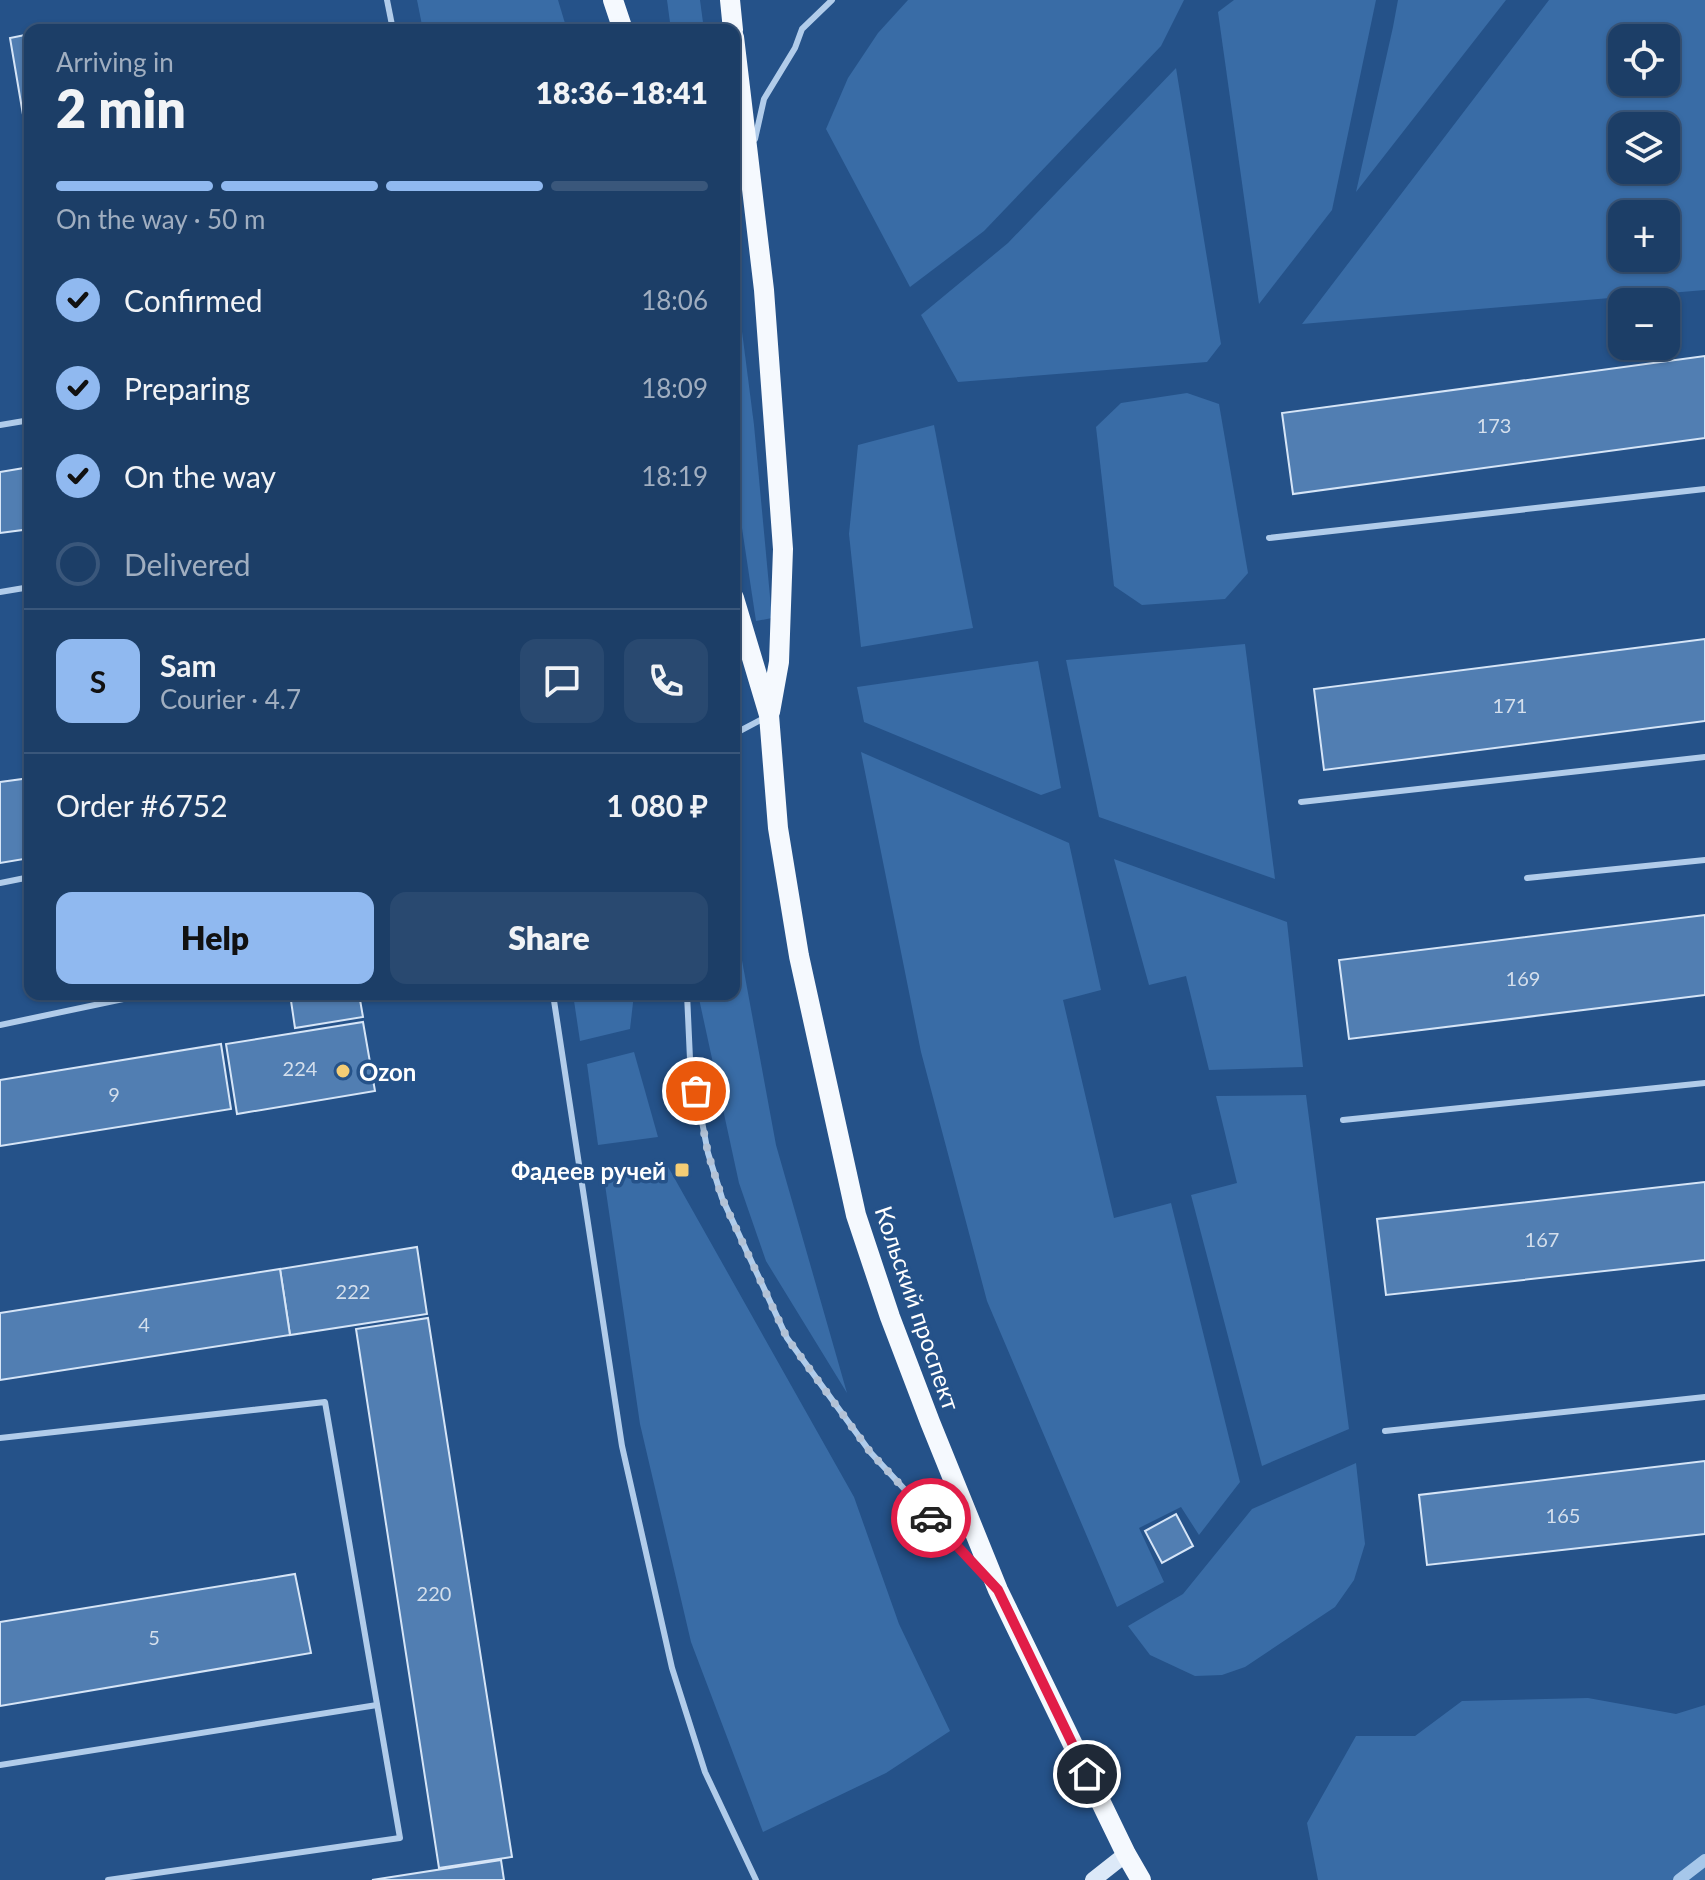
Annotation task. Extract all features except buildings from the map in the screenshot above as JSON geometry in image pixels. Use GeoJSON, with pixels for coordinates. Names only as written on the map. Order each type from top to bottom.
{"type":"FeatureCollection","features":[{"type":"Feature","properties":{"kind":"main road"},"geometry":{"type":"LineString","coordinates":[[613,0],[621,24]]}},
{"type":"Feature","properties":{"kind":"main road"},"geometry":{"type":"LineString","coordinates":[[730,0],[732,24]]}},
{"type":"Feature","properties":{"kind":"main road","name":"Кольский проспект"},"geometry":{"type":"LineString","coordinates":[[740,87],[764,290],[783,549],[779,662],[769,715]]}},
{"type":"Feature","properties":{"kind":"main road","name":"Кольский проспект"},"geometry":{"type":"LineString","coordinates":[[740,618],[769,715],[778,828],[799,956],[856,1215],[913,1377],[998,1590],[1141,1880]]}},
{"type":"Feature","properties":{"kind":"main road"},"geometry":{"type":"LineString","coordinates":[[1093,1880],[1126,1854]]}},
{"type":"Feature","properties":{"kind":"lane"},"geometry":{"type":"LineString","coordinates":[[387,0],[392,24]]}},
{"type":"Feature","properties":{"kind":"lane"},"geometry":{"type":"LineString","coordinates":[[749,162],[764,99],[795,48],[802,29],[832,0]]}},
{"type":"Feature","properties":{"kind":"lane"},"geometry":{"type":"LineString","coordinates":[[0,425],[24,421]]}},
{"type":"Feature","properties":{"kind":"lane"},"geometry":{"type":"LineString","coordinates":[[1269,538],[1705,489]]}},
{"type":"Feature","properties":{"kind":"lane"},"geometry":{"type":"LineString","coordinates":[[0,592],[24,588]]}},
{"type":"Feature","properties":{"kind":"lane"},"geometry":{"type":"LineString","coordinates":[[740,731],[769,715]]}},
{"type":"Feature","properties":{"kind":"lane"},"geometry":{"type":"LineString","coordinates":[[1301,802],[1705,757]]}},
{"type":"Feature","properties":{"kind":"lane"},"geometry":{"type":"LineString","coordinates":[[1527,878],[1705,860]]}},
{"type":"Feature","properties":{"kind":"lane"},"geometry":{"type":"LineString","coordinates":[[0,883],[24,878]]}},
{"type":"Feature","properties":{"kind":"lane"},"geometry":{"type":"LineString","coordinates":[[0,1025],[119,1000]]}},
{"type":"Feature","properties":{"kind":"lane"},"geometry":{"type":"LineString","coordinates":[[554,1000],[622,1446],[672,1668],[705,1772],[756,1880]]}},
{"type":"Feature","properties":{"kind":"lane"},"geometry":{"type":"LineString","coordinates":[[687,1000],[690,1059],[708,1153],[722,1198],[787,1338],[871,1453],[998,1590]]}},
{"type":"Feature","properties":{"kind":"lane"},"geometry":{"type":"LineString","coordinates":[[1343,1120],[1705,1083]]}},
{"type":"Feature","properties":{"kind":"lane"},"geometry":{"type":"LineString","coordinates":[[1385,1431],[1705,1397]]}},
{"type":"Feature","properties":{"kind":"lane"},"geometry":{"type":"LineString","coordinates":[[0,1438],[325,1402],[400,1838],[108,1880]]}},
{"type":"Feature","properties":{"kind":"lane"},"geometry":{"type":"LineString","coordinates":[[0,1765],[377,1705]]}},
{"type":"Feature","properties":{"kind":"shaded area"},"geometry":{"type":"Polygon","coordinates":[[[417,0],[558,0],[565,24],[422,24],[417,0]]]}},
{"type":"Feature","properties":{"kind":"shaded area"},"geometry":{"type":"Polygon","coordinates":[[[667,0],[700,0],[703,24],[670,24],[667,0]]]}},
{"type":"Feature","properties":{"kind":"shaded area"},"geometry":{"type":"Polygon","coordinates":[[[908,0],[1184,0],[1161,46],[984,231],[910,287],[826,129],[848,78],[878,33],[908,0]]]}},
{"type":"Feature","properties":{"kind":"shaded area"},"geometry":{"type":"Polygon","coordinates":[[[1234,0],[1376,0],[1332,210],[1259,304],[1218,12],[1234,0]]]}},
{"type":"Feature","properties":{"kind":"shaded area"},"geometry":{"type":"Polygon","coordinates":[[[1398,0],[1506,0],[1356,192],[1393,27],[1398,0]]]}},
{"type":"Feature","properties":{"kind":"shaded area"},"geometry":{"type":"Polygon","coordinates":[[[1549,0],[1705,0],[1705,290],[1680,292],[1680,288],[1608,288],[1608,298],[1302,324],[1549,0]]]}},
{"type":"Feature","properties":{"kind":"shaded area"},"geometry":{"type":"Polygon","coordinates":[[[1176,68],[1221,344],[1207,362],[958,382],[921,315],[1008,243],[1176,68]]]}},
{"type":"Feature","properties":{"kind":"shaded area"},"geometry":{"type":"Polygon","coordinates":[[[740,316],[754,425],[772,618],[756,621],[740,515],[740,316]]]}},
{"type":"Feature","properties":{"kind":"shaded area"},"geometry":{"type":"Polygon","coordinates":[[[1187,393],[1219,404],[1248,573],[1225,599],[1142,605],[1114,586],[1096,427],[1121,403],[1187,393]]]}},
{"type":"Feature","properties":{"kind":"shaded area"},"geometry":{"type":"Polygon","coordinates":[[[934,425],[973,628],[861,647],[849,534],[858,445],[934,425]]]}},
{"type":"Feature","properties":{"kind":"shaded area"},"geometry":{"type":"Polygon","coordinates":[[[1245,644],[1275,879],[1099,817],[1066,660],[1245,644]]]}},
{"type":"Feature","properties":{"kind":"shaded area"},"geometry":{"type":"Polygon","coordinates":[[[1038,661],[1061,788],[1041,795],[864,722],[857,687],[1038,661]]]}},
{"type":"Feature","properties":{"kind":"shaded area"},"geometry":{"type":"Polygon","coordinates":[[[861,752],[1069,843],[1101,990],[1063,1000],[1114,1218],[1171,1203],[1240,1482],[1199,1535],[1181,1507],[1139,1528],[1164,1582],[1117,1607],[987,1301],[921,1052],[861,752]]]}},
{"type":"Feature","properties":{"kind":"shaded area"},"geometry":{"type":"Polygon","coordinates":[[[1114,859],[1287,922],[1303,1067],[1209,1070],[1186,976],[1149,985],[1114,859]]]}},
{"type":"Feature","properties":{"kind":"shaded area"},"geometry":{"type":"Polygon","coordinates":[[[740,950],[776,1145],[847,1393],[766,1261],[739,1183],[699,1000],[740,1000],[740,950]]]}},
{"type":"Feature","properties":{"kind":"shaded area"},"geometry":{"type":"Polygon","coordinates":[[[574,1000],[633,1000],[630,1029],[580,1041],[574,1000]]]}},
{"type":"Feature","properties":{"kind":"shaded area"},"geometry":{"type":"Polygon","coordinates":[[[634,1052],[658,1137],[598,1145],[587,1064],[634,1052]]]}},
{"type":"Feature","properties":{"kind":"shaded area"},"geometry":{"type":"Polygon","coordinates":[[[1306,1095],[1349,1429],[1262,1466],[1191,1195],[1237,1183],[1216,1096],[1306,1095]]]}},
{"type":"Feature","properties":{"kind":"shaded area"},"geometry":{"type":"Polygon","coordinates":[[[667,1165],[854,1497],[899,1624],[950,1731],[886,1773],[763,1832],[691,1642],[640,1424],[603,1171],[667,1165]]]}},
{"type":"Feature","properties":{"kind":"shaded area"},"geometry":{"type":"Polygon","coordinates":[[[1356,1463],[1365,1544],[1354,1580],[1335,1607],[1245,1667],[1222,1675],[1195,1676],[1150,1655],[1128,1626],[1183,1594],[1252,1509],[1356,1463]]]}},
{"type":"Feature","properties":{"kind":"shaded area"},"geometry":{"type":"Polygon","coordinates":[[[1588,1698],[1676,1714],[1705,1705],[1705,1880],[1318,1880],[1307,1823],[1356,1736],[1415,1736],[1462,1701],[1588,1698]]]}},
{"type":"Feature","properties":{"kind":"waterway","name":"Фадеев ручей"},"geometry":{"type":"LineString","coordinates":[[1679,1880],[1705,1860]]}},
{"type":"Feature","properties":{"kind":"way so far"},"geometry":{"type":"LineString","coordinates":[[696,1091],[708,1153],[722,1198],[787,1338],[871,1453],[931,1518]]}},
{"type":"Feature","properties":{"kind":"place","name":"Ozon"},"geometry":{"type":"Point","coordinates":[343,1071]}},
{"type":"Feature","properties":{"kind":"place","name":"Фадеев ручей"},"geometry":{"type":"Point","coordinates":[682,1170]}},
{"type":"Feature","properties":{"kind":"route"},"geometry":{"type":"LineString","coordinates":[[931,1518],[998,1590],[1087,1774]]}}]}
